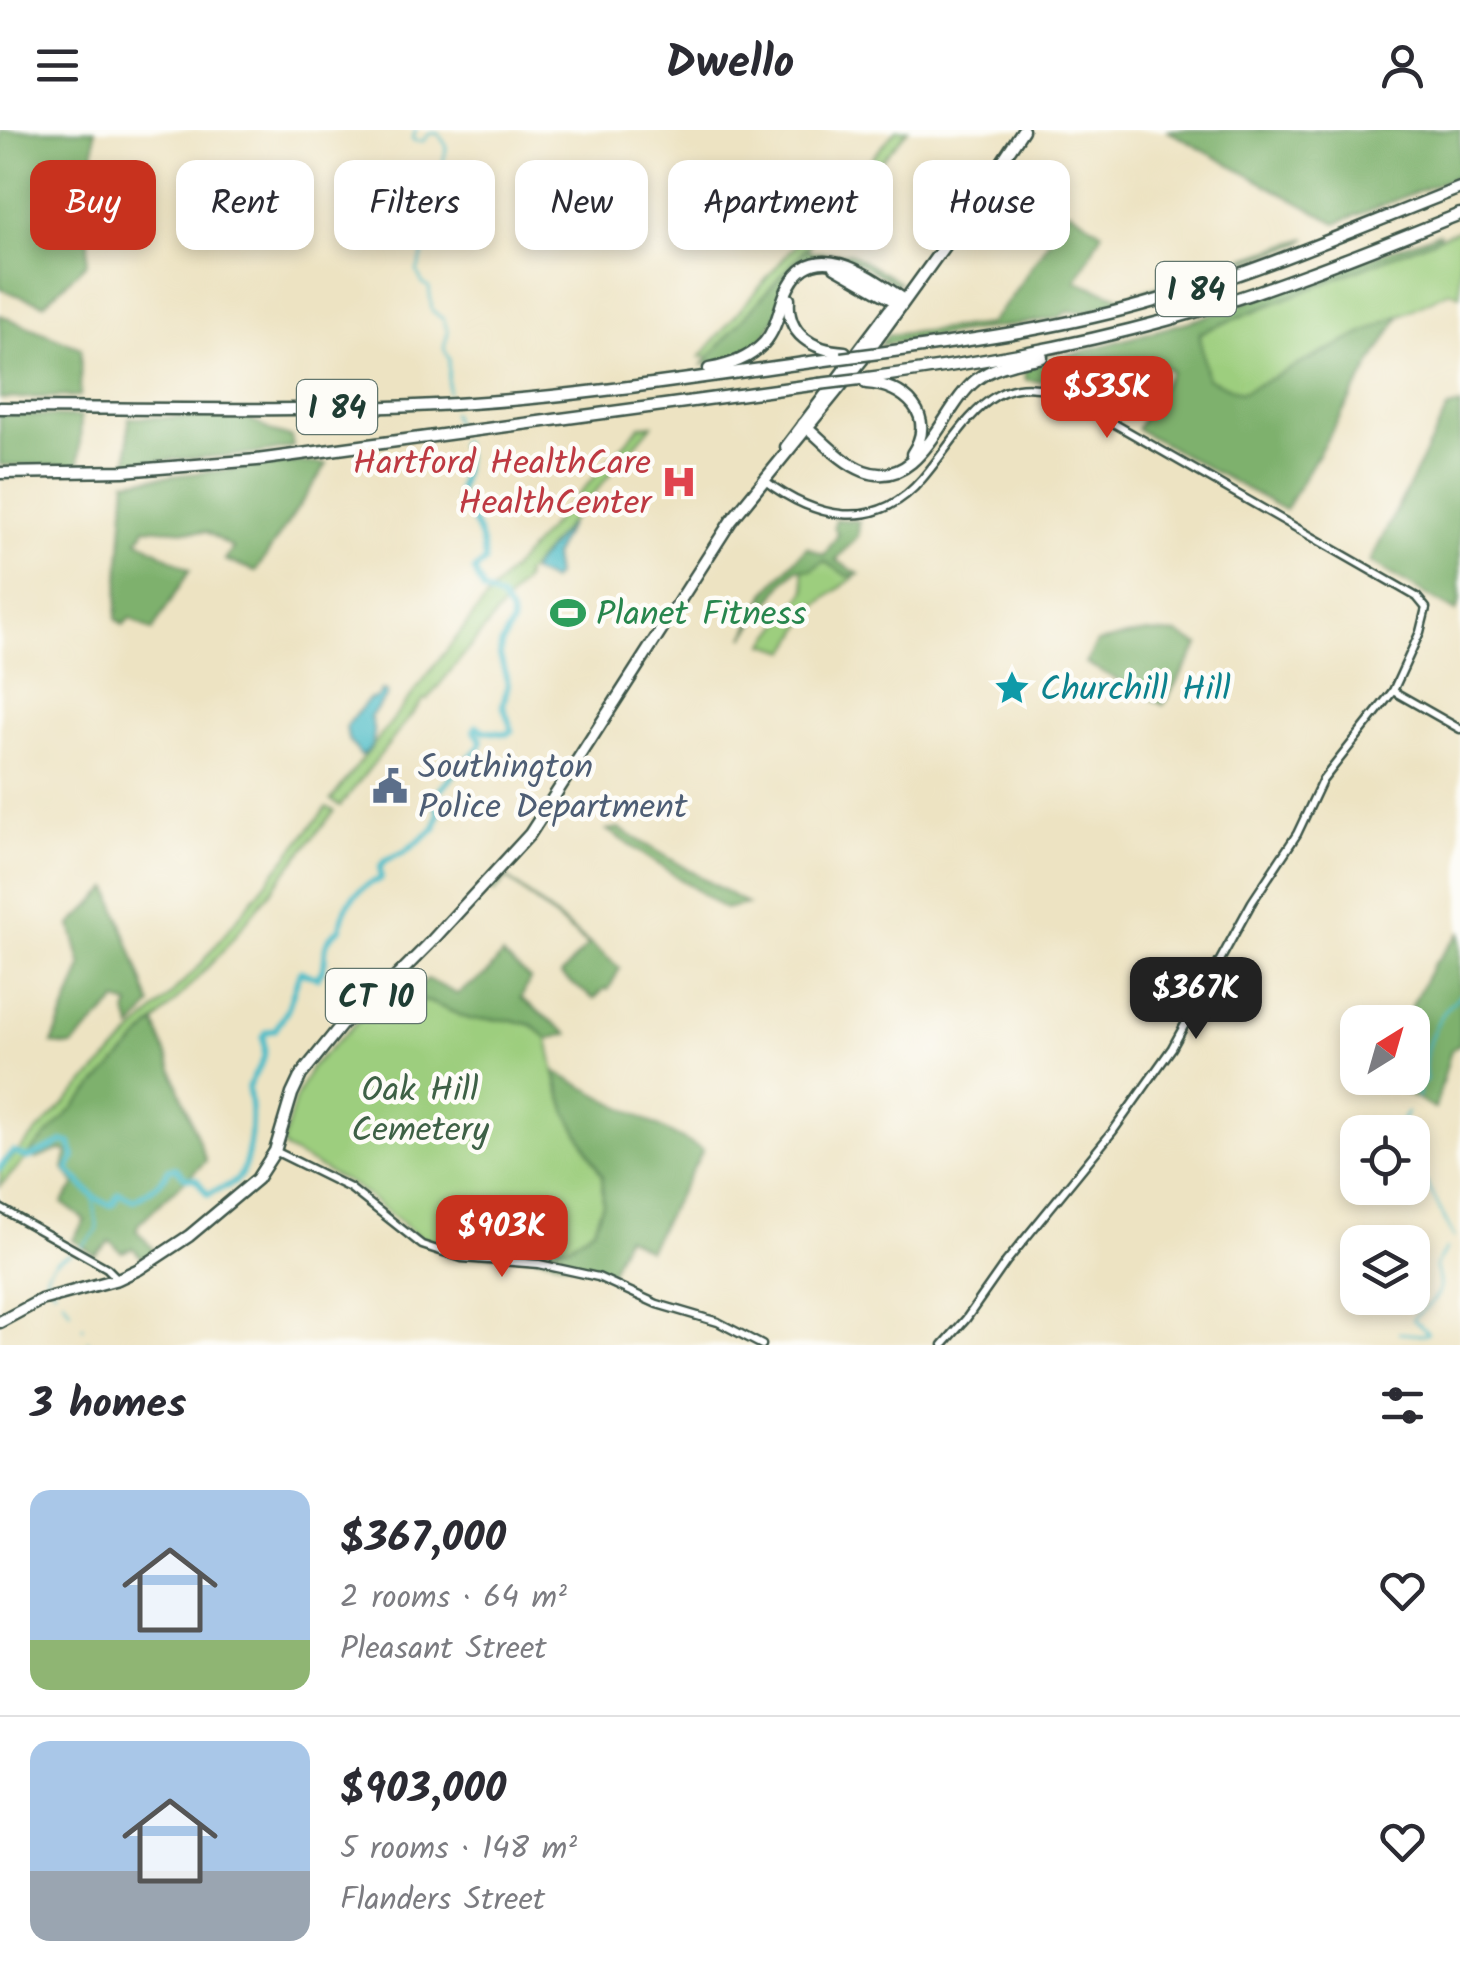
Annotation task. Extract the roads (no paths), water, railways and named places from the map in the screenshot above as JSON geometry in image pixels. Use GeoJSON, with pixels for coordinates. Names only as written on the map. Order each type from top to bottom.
{"type":"FeatureCollection","features":[{"type":"Feature","properties":{"kind":"highway","name":"CT 10"},"geometry":{"type":"LineString","coordinates":[[0,1322],[58,1295],[118,1278],[154,1261],[257,1179],[276,1151],[301,1075],[342,1024],[407,966],[530,834],[676,604],[763,479],[898,312],[1023,130]]}},
{"type":"Feature","properties":{"kind":"highway","name":"I 84"},"geometry":{"type":"LineString","coordinates":[[843,355],[1040,328],[1160,300],[1250,270],[1460,188]]}},
{"type":"Feature","properties":{"kind":"highway","name":"I 84"},"geometry":{"type":"LineString","coordinates":[[0,473],[123,471],[217,464],[859,381],[1058,347],[1192,313],[1322,269],[1460,214]]}},
{"type":"Feature","properties":{"kind":"highway"},"geometry":{"type":"LineString","coordinates":[[705,373],[736,362],[760,346],[774,328],[792,280],[817,263],[850,266],[902,301]]}},
{"type":"Feature","properties":{"kind":"highway"},"geometry":{"type":"LineString","coordinates":[[843,355],[815,346],[795,330],[788,306],[799,279],[812,270],[836,268],[902,301]]}},
{"type":"Feature","properties":{"kind":"highway"},"geometry":{"type":"LineString","coordinates":[[806,426],[861,469],[881,474],[895,472],[916,458],[966,390],[988,372],[1192,313]]}},
{"type":"Feature","properties":{"kind":"highway"},"geometry":{"type":"LineString","coordinates":[[705,373],[843,355]]}},
{"type":"Feature","properties":{"kind":"highway","name":"I 84"},"geometry":{"type":"LineString","coordinates":[[0,408],[420,405],[539,398],[705,373]]}},
{"type":"Feature","properties":{"kind":"highway"},"geometry":{"type":"LineString","coordinates":[[806,426],[868,467],[888,468],[908,459],[922,434],[914,402],[890,387],[859,381]]}},
{"type":"Feature","properties":{"kind":"street"},"geometry":{"type":"LineString","coordinates":[[763,479],[798,503],[822,512],[850,515],[876,510],[899,499],[920,482],[968,418],[989,399],[1018,388],[1058,393],[1264,507],[1422,600],[1426,608],[1426,617],[1393,691],[1322,781],[1297,834],[1252,902],[1172,1048],[1114,1131],[943,1345]]}},
{"type":"Feature","properties":{"kind":"street"},"geometry":{"type":"LineString","coordinates":[[1393,691],[1460,730]]}},
{"type":"Feature","properties":{"kind":"street"},"geometry":{"type":"LineString","coordinates":[[276,1151],[350,1188],[422,1245],[462,1258],[539,1264],[598,1278],[657,1304],[718,1322],[762,1345]]}},
{"type":"Feature","properties":{"kind":"street"},"geometry":{"type":"LineString","coordinates":[[0,1208],[118,1278]]}},
{"type":"Feature","properties":{"kind":"water"},"geometry":{"type":"Polygon","coordinates":[[[569,525],[553,556],[556,576],[550,581],[532,572],[532,568],[569,525]]]}},
{"type":"Feature","properties":{"kind":"water"},"geometry":{"type":"Polygon","coordinates":[[[381,691],[387,692],[387,696],[370,717],[372,744],[361,756],[348,739],[346,726],[381,691]]]}},
{"type":"Feature","properties":{"kind":"waterway"},"geometry":{"type":"LineString","coordinates":[[416,130],[412,138],[415,141],[423,141],[430,133],[439,134],[447,147],[440,173],[416,211],[419,220],[431,222],[435,230],[434,234],[422,234],[419,240],[423,254],[417,272],[429,287],[432,311],[443,319],[448,332],[444,348],[449,359],[448,392]]}},
{"type":"Feature","properties":{"kind":"waterway"},"geometry":{"type":"LineString","coordinates":[[452,413],[455,423]]}},
{"type":"Feature","properties":{"kind":"waterway"},"geometry":{"type":"LineString","coordinates":[[0,1168],[13,1152],[28,1158],[63,1142],[70,1143],[74,1157],[68,1170],[94,1196],[112,1205],[119,1193],[134,1200],[145,1194],[169,1169],[176,1168],[186,1178],[196,1179],[208,1195],[236,1181],[250,1136],[248,1088],[263,1059],[263,1037],[275,1030],[287,1011],[300,971],[317,978],[328,941],[340,929],[353,897],[381,879],[380,867],[385,860],[403,853],[435,829],[439,813],[434,801],[437,793],[480,746],[481,740],[474,730],[477,726],[484,731],[507,734],[512,730],[503,705],[508,684],[500,656],[512,624],[511,614],[501,599],[484,591],[474,570],[485,562],[477,529],[458,499],[464,465],[461,443]]}},
{"type":"Feature","properties":{"kind":"waterway"},"geometry":{"type":"LineString","coordinates":[[1417,1098],[1419,1087],[1426,1080],[1432,1034],[1444,1012],[1460,995]]}},
{"type":"Feature","properties":{"kind":"waterway"},"geometry":{"type":"LineString","coordinates":[[1430,1190],[1454,1237]]}},
{"type":"Feature","properties":{"kind":"waterway"},"geometry":{"type":"LineString","coordinates":[[81,1248],[98,1230],[92,1193]]}},
{"type":"Feature","properties":{"kind":"waterway"},"geometry":{"type":"LineString","coordinates":[[1399,1333],[1428,1333],[1413,1319],[1439,1291],[1435,1266],[1446,1249]]}},
{"type":"Feature","properties":{"kind":"waterway"},"geometry":{"type":"LineString","coordinates":[[54,1290],[46,1277],[48,1272],[55,1262],[70,1254]]}},
{"type":"Feature","properties":{"kind":"waterway"},"geometry":{"type":"LineString","coordinates":[[63,1300],[71,1311]]}},
{"type":"Feature","properties":{"kind":"waterway"},"geometry":{"type":"LineString","coordinates":[[88,1341],[89,1345]]}},
{"type":"Feature","properties":{"kind":"place","name":"Hartford HealthCare HealthCenter"},"geometry":{"type":"Point","coordinates":[679,482]}},
{"type":"Feature","properties":{"kind":"place","name":"Planet Fitness"},"geometry":{"type":"Point","coordinates":[568,613]}},
{"type":"Feature","properties":{"kind":"place","name":"Churchill Hill"},"geometry":{"type":"Point","coordinates":[1012,688]}},
{"type":"Feature","properties":{"kind":"place","name":"Southington Police Department"},"geometry":{"type":"Point","coordinates":[390,786]}},
{"type":"Feature","properties":{"kind":"park label","name":"Oak Hill Cemetery"},"geometry":{"type":"Point","coordinates":[420,1109]}}]}
